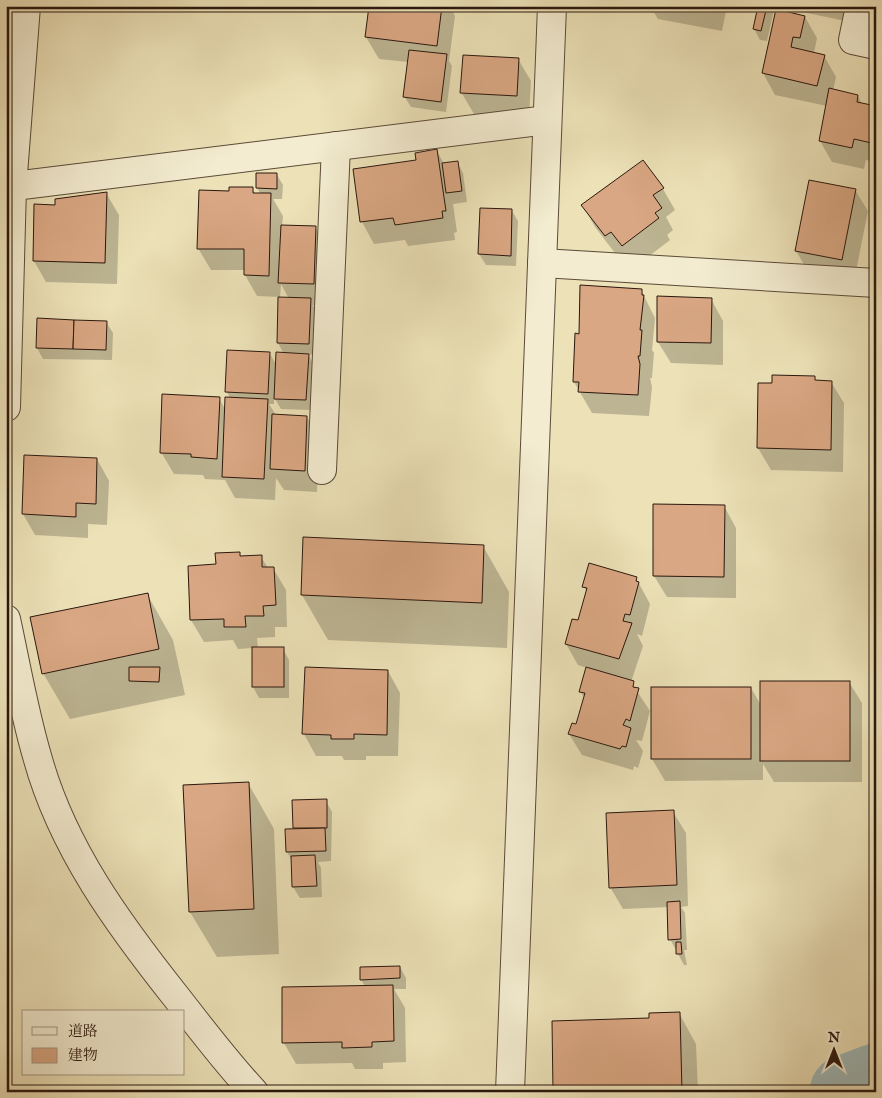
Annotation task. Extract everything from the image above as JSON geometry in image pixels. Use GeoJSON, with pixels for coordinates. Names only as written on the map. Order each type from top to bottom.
{"type":"FeatureCollection","features":[{"type":"Feature","properties":{"kind":"street"},"geometry":{"type":"LineString","coordinates":[[6,407],[9,187],[26,6]]}},
{"type":"Feature","properties":{"kind":"street"},"geometry":{"type":"LineString","coordinates":[[510,1092],[552,6]]}},
{"type":"Feature","properties":{"kind":"street"},"geometry":{"type":"LineString","coordinates":[[860,6],[853,40],[876,45]]}},
{"type":"Feature","properties":{"kind":"street"},"geometry":{"type":"LineString","coordinates":[[9,187],[547,120]]}},
{"type":"Feature","properties":{"kind":"street"},"geometry":{"type":"LineString","coordinates":[[322,470],[336,146]]}},
{"type":"Feature","properties":{"kind":"street"},"geometry":{"type":"LineString","coordinates":[[542,263],[876,283]]}},
{"type":"Feature","properties":{"kind":"street"},"geometry":{"type":"LineString","coordinates":[[6,619],[37,757],[56,808],[88,875],[116,920],[154,970],[231,1068],[254,1092]]}},
{"type":"Feature","properties":{"kind":"building"},"geometry":{"type":"Polygon","coordinates":[[[369,6],[442,6],[437,46],[365,37],[369,6]]]}},
{"type":"Feature","properties":{"kind":"building"},"geometry":{"type":"Polygon","coordinates":[[[689,6],[711,6],[710,10],[689,6]]]}},
{"type":"Feature","properties":{"kind":"building"},"geometry":{"type":"Polygon","coordinates":[[[758,6],[767,6],[761,31],[753,29],[758,6]]]}},
{"type":"Feature","properties":{"kind":"building"},"geometry":{"type":"Polygon","coordinates":[[[776,9],[805,16],[800,38],[793,37],[791,47],[825,55],[817,86],[762,73],[776,9]]]}},
{"type":"Feature","properties":{"kind":"building"},"geometry":{"type":"Polygon","coordinates":[[[409,50],[447,54],[441,102],[403,97],[409,50]]]}},
{"type":"Feature","properties":{"kind":"building"},"geometry":{"type":"Polygon","coordinates":[[[463,55],[519,58],[517,96],[460,93],[463,55]]]}},
{"type":"Feature","properties":{"kind":"building"},"geometry":{"type":"Polygon","coordinates":[[[829,88],[858,95],[857,102],[876,106],[876,144],[854,139],[852,148],[819,141],[829,88]]]}},
{"type":"Feature","properties":{"kind":"building"},"geometry":{"type":"Polygon","coordinates":[[[437,149],[446,211],[442,211],[443,218],[395,225],[393,218],[360,222],[353,169],[416,160],[415,153],[437,149]]]}},
{"type":"Feature","properties":{"kind":"building"},"geometry":{"type":"Polygon","coordinates":[[[643,160],[664,188],[653,195],[662,208],[655,213],[659,218],[622,246],[611,232],[605,236],[581,205],[643,160]]]}},
{"type":"Feature","properties":{"kind":"building"},"geometry":{"type":"Polygon","coordinates":[[[458,161],[462,191],[446,193],[442,163],[458,161]]]}},
{"type":"Feature","properties":{"kind":"building"},"geometry":{"type":"Polygon","coordinates":[[[256,173],[277,173],[277,189],[256,188],[256,173]]]}},
{"type":"Feature","properties":{"kind":"building"},"geometry":{"type":"Polygon","coordinates":[[[809,180],[856,189],[842,260],[795,251],[809,180]]]}},
{"type":"Feature","properties":{"kind":"building"},"geometry":{"type":"Polygon","coordinates":[[[229,187],[253,187],[253,193],[271,193],[269,276],[244,275],[244,249],[197,249],[199,190],[229,191],[229,187]]]}},
{"type":"Feature","properties":{"kind":"building"},"geometry":{"type":"Polygon","coordinates":[[[107,192],[105,263],[33,261],[34,204],[55,205],[55,199],[107,192]]]}},
{"type":"Feature","properties":{"kind":"building"},"geometry":{"type":"Polygon","coordinates":[[[480,208],[512,209],[511,256],[478,254],[480,208]]]}},
{"type":"Feature","properties":{"kind":"building"},"geometry":{"type":"Polygon","coordinates":[[[281,225],[316,226],[314,284],[278,283],[281,225]]]}},
{"type":"Feature","properties":{"kind":"building"},"geometry":{"type":"Polygon","coordinates":[[[580,285],[642,289],[642,295],[644,295],[640,330],[642,330],[640,356],[638,356],[640,364],[638,395],[578,392],[579,382],[573,382],[575,333],[579,334],[580,285]]]}},
{"type":"Feature","properties":{"kind":"building"},"geometry":{"type":"Polygon","coordinates":[[[657,296],[712,298],[711,343],[657,342],[657,296]]]}},
{"type":"Feature","properties":{"kind":"building"},"geometry":{"type":"Polygon","coordinates":[[[278,297],[311,298],[309,344],[277,343],[278,297]]]}},
{"type":"Feature","properties":{"kind":"building"},"geometry":{"type":"Polygon","coordinates":[[[37,318],[74,320],[73,349],[36,348],[37,318]]]}},
{"type":"Feature","properties":{"kind":"building"},"geometry":{"type":"Polygon","coordinates":[[[74,320],[107,321],[106,350],[73,349],[74,320]]]}},
{"type":"Feature","properties":{"kind":"building"},"geometry":{"type":"Polygon","coordinates":[[[227,350],[270,352],[268,394],[225,392],[227,350]]]}},
{"type":"Feature","properties":{"kind":"building"},"geometry":{"type":"Polygon","coordinates":[[[276,352],[309,354],[306,400],[274,399],[276,352]]]}},
{"type":"Feature","properties":{"kind":"building"},"geometry":{"type":"Polygon","coordinates":[[[772,375],[815,376],[815,380],[832,381],[831,450],[757,448],[758,383],[772,383],[772,375]]]}},
{"type":"Feature","properties":{"kind":"building"},"geometry":{"type":"Polygon","coordinates":[[[162,394],[220,397],[217,459],[191,457],[191,454],[160,453],[162,394]]]}},
{"type":"Feature","properties":{"kind":"building"},"geometry":{"type":"Polygon","coordinates":[[[225,397],[268,399],[264,479],[222,477],[225,397]]]}},
{"type":"Feature","properties":{"kind":"building"},"geometry":{"type":"Polygon","coordinates":[[[272,414],[307,416],[305,471],[270,469],[272,414]]]}},
{"type":"Feature","properties":{"kind":"building"},"geometry":{"type":"Polygon","coordinates":[[[24,455],[97,458],[96,504],[76,503],[76,517],[22,514],[24,455]]]}},
{"type":"Feature","properties":{"kind":"building"},"geometry":{"type":"Polygon","coordinates":[[[653,504],[725,505],[724,577],[653,576],[653,504]]]}},
{"type":"Feature","properties":{"kind":"building"},"geometry":{"type":"Polygon","coordinates":[[[303,537],[484,545],[482,603],[301,595],[303,537]]]}},
{"type":"Feature","properties":{"kind":"building"},"geometry":{"type":"Polygon","coordinates":[[[240,552],[240,556],[262,555],[262,567],[274,567],[276,605],[263,606],[264,616],[245,616],[246,627],[224,627],[224,619],[190,620],[188,566],[216,564],[215,553],[240,552]]]}},
{"type":"Feature","properties":{"kind":"building"},"geometry":{"type":"Polygon","coordinates":[[[589,563],[637,577],[636,581],[639,582],[630,615],[625,614],[623,621],[632,623],[619,659],[565,644],[572,619],[578,620],[587,588],[582,587],[589,563]]]}},
{"type":"Feature","properties":{"kind":"building"},"geometry":{"type":"Polygon","coordinates":[[[148,593],[159,649],[42,674],[30,617],[148,593]]]}},
{"type":"Feature","properties":{"kind":"building"},"geometry":{"type":"Polygon","coordinates":[[[252,647],[284,647],[284,687],[252,687],[252,647]]]}},
{"type":"Feature","properties":{"kind":"building"},"geometry":{"type":"Polygon","coordinates":[[[129,667],[160,667],[159,682],[129,681],[129,667]]]}},
{"type":"Feature","properties":{"kind":"building"},"geometry":{"type":"Polygon","coordinates":[[[305,667],[388,670],[387,735],[354,734],[354,739],[331,739],[331,735],[302,734],[305,667]]]}},
{"type":"Feature","properties":{"kind":"building"},"geometry":{"type":"Polygon","coordinates":[[[586,667],[634,681],[633,687],[639,688],[630,721],[626,719],[623,725],[631,728],[626,747],[622,746],[620,749],[568,734],[572,723],[576,724],[585,693],[579,692],[586,667]]]}},
{"type":"Feature","properties":{"kind":"building"},"geometry":{"type":"Polygon","coordinates":[[[760,681],[850,681],[850,761],[760,761],[760,681]]]}},
{"type":"Feature","properties":{"kind":"building"},"geometry":{"type":"Polygon","coordinates":[[[651,687],[751,687],[751,759],[651,759],[651,687]]]}},
{"type":"Feature","properties":{"kind":"building"},"geometry":{"type":"Polygon","coordinates":[[[249,782],[254,909],[189,912],[183,785],[249,782]]]}},
{"type":"Feature","properties":{"kind":"building"},"geometry":{"type":"Polygon","coordinates":[[[327,799],[327,828],[293,828],[292,800],[327,799]]]}},
{"type":"Feature","properties":{"kind":"building"},"geometry":{"type":"Polygon","coordinates":[[[674,810],[677,885],[609,888],[606,813],[674,810]]]}},
{"type":"Feature","properties":{"kind":"building"},"geometry":{"type":"Polygon","coordinates":[[[325,828],[326,851],[286,852],[285,829],[325,828]]]}},
{"type":"Feature","properties":{"kind":"building"},"geometry":{"type":"Polygon","coordinates":[[[315,855],[317,886],[292,887],[291,856],[315,855]]]}},
{"type":"Feature","properties":{"kind":"building"},"geometry":{"type":"Polygon","coordinates":[[[680,901],[681,939],[668,940],[667,902],[680,901]]]}},
{"type":"Feature","properties":{"kind":"building"},"geometry":{"type":"Polygon","coordinates":[[[676,942],[681,942],[682,954],[676,954],[676,942]]]}},
{"type":"Feature","properties":{"kind":"building"},"geometry":{"type":"Polygon","coordinates":[[[400,966],[400,978],[360,980],[360,967],[400,966]]]}},
{"type":"Feature","properties":{"kind":"building"},"geometry":{"type":"Polygon","coordinates":[[[393,985],[394,1041],[372,1042],[372,1047],[342,1048],[342,1042],[282,1043],[282,987],[393,985]]]}},
{"type":"Feature","properties":{"kind":"building"},"geometry":{"type":"Polygon","coordinates":[[[680,1012],[682,1092],[553,1092],[552,1021],[649,1018],[649,1013],[680,1012]]]}},
{"type":"Feature","properties":{"kind":"waterway"},"geometry":{"type":"LineString","coordinates":[[847,1092],[876,1081]]}}]}
